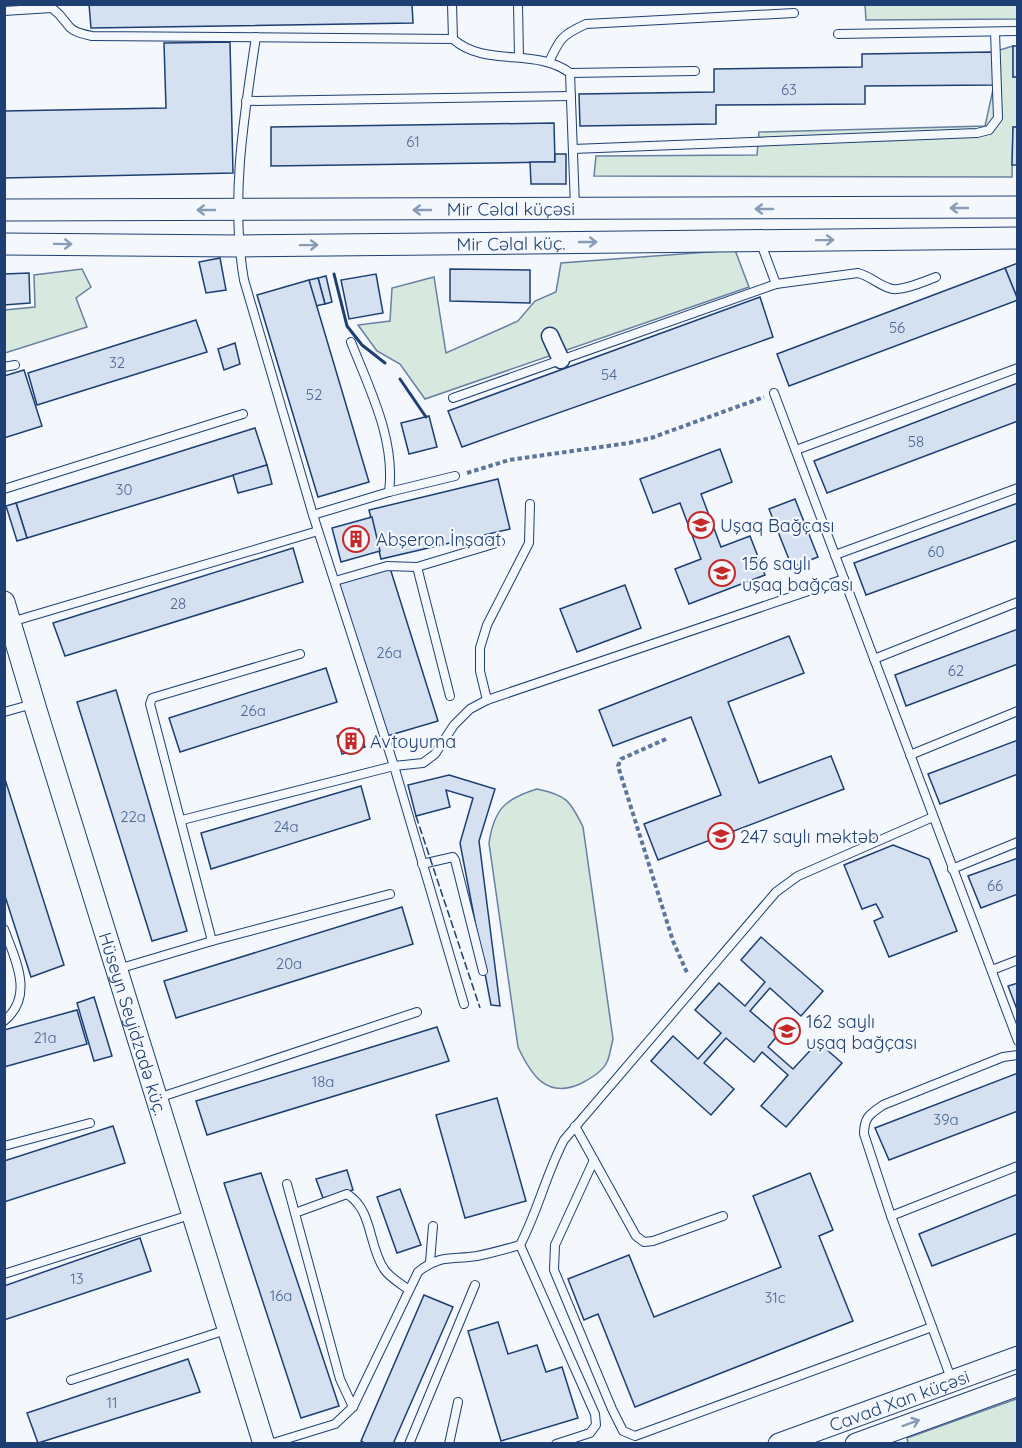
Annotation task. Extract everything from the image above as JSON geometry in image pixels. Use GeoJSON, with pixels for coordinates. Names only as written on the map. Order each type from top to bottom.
{"type":"FeatureCollection","features":[{"type":"Feature","properties":{"kind":"street","name":"Mir Cəlal küçəsi"},"geometry":{"type":"LineString","coordinates":[[4,210],[1017,207]]}},
{"type":"Feature","properties":{"kind":"street","name":"Mir Cəlal küç."},"geometry":{"type":"LineString","coordinates":[[4,244],[238,246],[1017,238]]}},
{"type":"Feature","properties":{"kind":"street"},"geometry":{"type":"LineString","coordinates":[[550,336],[561,360]]}},
{"type":"Feature","properties":{"kind":"street","name":"Hüseyn Seyidzadə küç."},"geometry":{"type":"LineString","coordinates":[[4,602],[7,623],[35,703],[264,1443]]}},
{"type":"Feature","properties":{"kind":"street","name":"Cavad Xan küçəsi"},"geometry":{"type":"LineString","coordinates":[[779,1443],[1017,1357]]}},
{"type":"Feature","properties":{"kind":"street","name":"Cavad Xan küçəsi"},"geometry":{"type":"LineString","coordinates":[[856,1443],[886,1438],[1017,1385]]}},
{"type":"Feature","properties":{"kind":"lane"},"geometry":{"type":"LineString","coordinates":[[452,4],[453,39]]}},
{"type":"Feature","properties":{"kind":"lane"},"geometry":{"type":"LineString","coordinates":[[518,4],[519,57]]}},
{"type":"Feature","properties":{"kind":"lane"},"geometry":{"type":"LineString","coordinates":[[4,11],[52,8],[62,15],[68,28],[77,33],[92,36],[453,39],[462,47],[481,54],[549,62],[570,73],[695,71]]}},
{"type":"Feature","properties":{"kind":"lane"},"geometry":{"type":"LineString","coordinates":[[549,62],[559,40],[586,24],[794,12]]}},
{"type":"Feature","properties":{"kind":"lane"},"geometry":{"type":"LineString","coordinates":[[838,34],[1017,31]]}},
{"type":"Feature","properties":{"kind":"lane"},"geometry":{"type":"LineString","coordinates":[[573,149],[977,133],[989,130],[998,118],[994,32]]}},
{"type":"Feature","properties":{"kind":"lane"},"geometry":{"type":"LineString","coordinates":[[256,37],[246,101],[238,210],[238,246],[250,304],[313,515],[394,766],[464,1004]]}},
{"type":"Feature","properties":{"kind":"lane"},"geometry":{"type":"LineString","coordinates":[[570,73],[575,210]]}},
{"type":"Feature","properties":{"kind":"lane"},"geometry":{"type":"LineString","coordinates":[[246,101],[571,96]]}},
{"type":"Feature","properties":{"kind":"lane"},"geometry":{"type":"LineString","coordinates":[[760,240],[776,284]]}},
{"type":"Feature","properties":{"kind":"lane"},"geometry":{"type":"LineString","coordinates":[[453,398],[776,284],[858,273],[869,275],[886,288],[895,290],[936,277]]}},
{"type":"Feature","properties":{"kind":"lane"},"geometry":{"type":"LineString","coordinates":[[351,342],[376,404],[386,439],[391,480],[389,492]]}},
{"type":"Feature","properties":{"kind":"lane"},"geometry":{"type":"LineString","coordinates":[[4,367],[15,365]]}},
{"type":"Feature","properties":{"kind":"lane"},"geometry":{"type":"LineString","coordinates":[[796,450],[1017,368]]}},
{"type":"Feature","properties":{"kind":"lane"},"geometry":{"type":"LineString","coordinates":[[774,393],[1017,1041]]}},
{"type":"Feature","properties":{"kind":"lane"},"geometry":{"type":"LineString","coordinates":[[4,489],[243,414]]}},
{"type":"Feature","properties":{"kind":"lane"},"geometry":{"type":"LineString","coordinates":[[313,515],[389,492],[455,476]]}},
{"type":"Feature","properties":{"kind":"lane"},"geometry":{"type":"LineString","coordinates":[[835,555],[1017,488]]}},
{"type":"Feature","properties":{"kind":"lane"},"geometry":{"type":"LineString","coordinates":[[487,700],[480,671],[480,648],[488,625],[529,543],[530,504]]}},
{"type":"Feature","properties":{"kind":"lane"},"geometry":{"type":"LineString","coordinates":[[7,623],[318,531]]}},
{"type":"Feature","properties":{"kind":"lane"},"geometry":{"type":"LineString","coordinates":[[335,581],[387,566],[417,567],[501,542]]}},
{"type":"Feature","properties":{"kind":"lane"},"geometry":{"type":"LineString","coordinates":[[417,567],[450,696]]}},
{"type":"Feature","properties":{"kind":"lane"},"geometry":{"type":"LineString","coordinates":[[182,820],[394,766],[423,763],[435,754],[454,725],[470,709],[487,700],[844,579]]}},
{"type":"Feature","properties":{"kind":"lane"},"geometry":{"type":"LineString","coordinates":[[874,659],[1017,602]]}},
{"type":"Feature","properties":{"kind":"lane"},"geometry":{"type":"LineString","coordinates":[[212,941],[150,704],[152,698],[300,654]]}},
{"type":"Feature","properties":{"kind":"lane"},"geometry":{"type":"LineString","coordinates":[[4,712],[35,703]]}},
{"type":"Feature","properties":{"kind":"lane"},"geometry":{"type":"LineString","coordinates":[[910,755],[1017,711]]}},
{"type":"Feature","properties":{"kind":"lane"},"geometry":{"type":"LineString","coordinates":[[270,1443],[335,1424],[353,1407],[418,1272],[430,1262],[475,1256],[520,1245],[530,1226],[555,1156],[564,1140],[776,892],[798,876],[933,817]]}},
{"type":"Feature","properties":{"kind":"lane"},"geometry":{"type":"LineString","coordinates":[[952,869],[1017,842]]}},
{"type":"Feature","properties":{"kind":"lane"},"geometry":{"type":"LineString","coordinates":[[422,864],[453,857],[455,860],[483,971]]}},
{"type":"Feature","properties":{"kind":"lane"},"geometry":{"type":"LineString","coordinates":[[117,969],[212,941],[390,894]]}},
{"type":"Feature","properties":{"kind":"lane"},"geometry":{"type":"LineString","coordinates":[[4,929],[21,982],[19,1001],[15,1011],[4,1021]]}},
{"type":"Feature","properties":{"kind":"lane"},"geometry":{"type":"LineString","coordinates":[[992,970],[1017,960]]}},
{"type":"Feature","properties":{"kind":"lane"},"geometry":{"type":"LineString","coordinates":[[157,1098],[417,1012]]}},
{"type":"Feature","properties":{"kind":"lane"},"geometry":{"type":"LineString","coordinates":[[952,1381],[891,1216],[864,1134],[864,1122],[871,1113],[884,1105],[1003,1057],[1017,1055]]}},
{"type":"Feature","properties":{"kind":"lane"},"geometry":{"type":"LineString","coordinates":[[4,1146],[90,1123]]}},
{"type":"Feature","properties":{"kind":"lane"},"geometry":{"type":"LineString","coordinates":[[575,1126],[636,1236],[644,1242],[653,1241],[723,1216]]}},
{"type":"Feature","properties":{"kind":"lane"},"geometry":{"type":"LineString","coordinates":[[594,1160],[555,1245],[554,1270],[612,1409],[624,1431],[635,1436],[932,1327]]}},
{"type":"Feature","properties":{"kind":"lane"},"geometry":{"type":"LineString","coordinates":[[891,1216],[1017,1166]]}},
{"type":"Feature","properties":{"kind":"lane"},"geometry":{"type":"LineString","coordinates":[[287,1184],[340,1380],[353,1407]]}},
{"type":"Feature","properties":{"kind":"lane"},"geometry":{"type":"LineString","coordinates":[[295,1213],[347,1194],[356,1200],[363,1209],[376,1256],[385,1272],[409,1290]]}},
{"type":"Feature","properties":{"kind":"lane"},"geometry":{"type":"LineString","coordinates":[[4,1274],[193,1213]]}},
{"type":"Feature","properties":{"kind":"lane"},"geometry":{"type":"LineString","coordinates":[[430,1262],[433,1226]]}},
{"type":"Feature","properties":{"kind":"lane"},"geometry":{"type":"LineString","coordinates":[[520,1245],[595,1414],[596,1425],[590,1433],[556,1443]]}},
{"type":"Feature","properties":{"kind":"lane"},"geometry":{"type":"LineString","coordinates":[[409,1443],[475,1285]]}},
{"type":"Feature","properties":{"kind":"lane"},"geometry":{"type":"LineString","coordinates":[[71,1380],[229,1329]]}},
{"type":"Feature","properties":{"kind":"lane"},"geometry":{"type":"LineString","coordinates":[[449,1443],[458,1402]]}},
{"type":"Feature","properties":{"kind":"path"},"geometry":{"type":"LineString","coordinates":[[455,476],[509,460],[651,438],[774,393]]}},
{"type":"Feature","properties":{"kind":"path"},"geometry":{"type":"LineString","coordinates":[[666,739],[621,759],[618,766],[673,941],[694,986]]}},
{"type":"Feature","properties":{"kind":"shaded area"},"geometry":{"type":"Polygon","coordinates":[[[865,5],[1017,5],[1017,19],[866,20],[865,5]]]}},
{"type":"Feature","properties":{"kind":"shaded area"},"geometry":{"type":"Polygon","coordinates":[[[1013,46],[1013,77],[1017,77],[1018,127],[1013,127],[1012,177],[594,176],[596,156],[757,155],[759,132],[985,126],[994,85],[993,52],[1013,46]]]}},
{"type":"Feature","properties":{"kind":"shaded area"},"geometry":{"type":"Polygon","coordinates":[[[735,250],[749,287],[425,399],[400,364],[377,351],[358,325],[390,321],[392,288],[434,277],[446,353],[518,321],[535,301],[556,292],[561,263],[735,250]]]}},
{"type":"Feature","properties":{"kind":"shaded area"},"geometry":{"type":"Polygon","coordinates":[[[82,269],[91,287],[76,298],[87,327],[5,353],[5,310],[35,307],[34,275],[82,269]]]}},
{"type":"Feature","properties":{"kind":"shaded area"},"geometry":{"type":"Polygon","coordinates":[[[537,789],[566,800],[583,827],[613,1039],[605,1066],[593,1077],[570,1087],[559,1088],[542,1082],[529,1067],[518,1047],[489,843],[494,822],[502,807],[516,797],[537,789]]]}},
{"type":"Feature","properties":{"kind":"shaded area"},"geometry":{"type":"Polygon","coordinates":[[[1016,1399],[1018,1402],[1017,1443],[908,1443],[907,1438],[1016,1399]]]}},
{"type":"Feature","properties":{"kind":"building"},"geometry":{"type":"Polygon","coordinates":[[[89,4],[412,4],[413,23],[91,28],[89,4]]]}},
{"type":"Feature","properties":{"kind":"building"},"geometry":{"type":"Polygon","coordinates":[[[526,4],[688,5],[526,5],[526,4]]]}},
{"type":"Feature","properties":{"kind":"building"},"geometry":{"type":"Polygon","coordinates":[[[230,42],[233,173],[4,178],[4,111],[166,108],[164,43],[230,42]]]}},
{"type":"Feature","properties":{"kind":"building"},"geometry":{"type":"Polygon","coordinates":[[[1013,46],[1018,46],[1018,77],[1013,77],[1013,46]]]}},
{"type":"Feature","properties":{"kind":"building"},"geometry":{"type":"Polygon","coordinates":[[[993,52],[994,85],[865,86],[865,104],[716,105],[716,124],[580,126],[579,94],[714,92],[714,69],[862,67],[862,54],[993,52]]]}},
{"type":"Feature","properties":{"kind":"building"},"geometry":{"type":"Polygon","coordinates":[[[554,123],[555,162],[271,166],[271,127],[554,123]]]}},
{"type":"Feature","properties":{"kind":"building"},"geometry":{"type":"Polygon","coordinates":[[[1013,127],[1018,127],[1018,165],[1012,165],[1013,127]]]}},
{"type":"Feature","properties":{"kind":"building"},"geometry":{"type":"Polygon","coordinates":[[[555,154],[566,154],[566,184],[531,184],[530,162],[555,162],[555,154]]]}},
{"type":"Feature","properties":{"kind":"building"},"geometry":{"type":"Polygon","coordinates":[[[220,258],[226,290],[206,293],[199,262],[220,258]]]}},
{"type":"Feature","properties":{"kind":"building"},"geometry":{"type":"Polygon","coordinates":[[[1018,263],[1018,300],[1005,268],[1018,263]]]}},
{"type":"Feature","properties":{"kind":"building"},"geometry":{"type":"Polygon","coordinates":[[[1005,268],[1018,300],[789,386],[777,354],[1005,268]]]}},
{"type":"Feature","properties":{"kind":"building"},"geometry":{"type":"Polygon","coordinates":[[[450,269],[530,270],[530,303],[450,301],[450,269]]]}},
{"type":"Feature","properties":{"kind":"building"},"geometry":{"type":"Polygon","coordinates":[[[29,273],[30,303],[4,305],[4,274],[29,273]]]}},
{"type":"Feature","properties":{"kind":"building"},"geometry":{"type":"Polygon","coordinates":[[[376,274],[383,313],[349,319],[341,280],[376,274]]]}},
{"type":"Feature","properties":{"kind":"building"},"geometry":{"type":"Polygon","coordinates":[[[326,276],[332,302],[325,304],[318,278],[326,276]]]}},
{"type":"Feature","properties":{"kind":"building"},"geometry":{"type":"Polygon","coordinates":[[[318,278],[325,304],[315,306],[309,280],[318,278]]]}},
{"type":"Feature","properties":{"kind":"building"},"geometry":{"type":"Polygon","coordinates":[[[309,280],[369,482],[318,497],[257,295],[309,280]]]}},
{"type":"Feature","properties":{"kind":"building"},"geometry":{"type":"Polygon","coordinates":[[[760,297],[773,337],[462,447],[448,411],[760,297]]]}},
{"type":"Feature","properties":{"kind":"building"},"geometry":{"type":"Polygon","coordinates":[[[196,320],[207,352],[37,405],[28,373],[196,320]]]}},
{"type":"Feature","properties":{"kind":"building"},"geometry":{"type":"Polygon","coordinates":[[[235,343],[240,364],[224,370],[218,349],[235,343]]]}},
{"type":"Feature","properties":{"kind":"building"},"geometry":{"type":"Polygon","coordinates":[[[24,370],[42,426],[4,438],[4,376],[24,370]]]}},
{"type":"Feature","properties":{"kind":"building"},"geometry":{"type":"Polygon","coordinates":[[[1018,383],[1018,421],[827,493],[814,461],[1018,383]]]}},
{"type":"Feature","properties":{"kind":"building"},"geometry":{"type":"Polygon","coordinates":[[[429,416],[437,447],[409,454],[401,423],[429,416]]]}},
{"type":"Feature","properties":{"kind":"building"},"geometry":{"type":"Polygon","coordinates":[[[255,428],[267,465],[27,538],[16,503],[255,428]]]}},
{"type":"Feature","properties":{"kind":"building","name":"Uşaq Bağçası"},"geometry":{"type":"Polygon","coordinates":[[[720,449],[732,482],[701,494],[721,547],[750,536],[765,575],[689,604],[675,569],[701,559],[680,503],[653,513],[640,479],[720,449]]]}},
{"type":"Feature","properties":{"kind":"building"},"geometry":{"type":"Polygon","coordinates":[[[267,465],[272,484],[238,493],[233,475],[267,465]]]}},
{"type":"Feature","properties":{"kind":"building"},"geometry":{"type":"Polygon","coordinates":[[[498,479],[510,529],[381,559],[369,510],[498,479]]]}},
{"type":"Feature","properties":{"kind":"building"},"geometry":{"type":"Polygon","coordinates":[[[795,499],[818,557],[792,567],[769,509],[795,499]]]}},
{"type":"Feature","properties":{"kind":"building"},"geometry":{"type":"Polygon","coordinates":[[[16,503],[27,538],[17,541],[6,506],[16,503]]]}},
{"type":"Feature","properties":{"kind":"building"},"geometry":{"type":"Polygon","coordinates":[[[1018,503],[1018,540],[866,595],[854,563],[1018,503]]]}},
{"type":"Feature","properties":{"kind":"building","name":"Abşeron İnşaat"},"geometry":{"type":"Polygon","coordinates":[[[372,517],[380,551],[341,562],[332,528],[372,517]]]}},
{"type":"Feature","properties":{"kind":"building"},"geometry":{"type":"Polygon","coordinates":[[[293,548],[303,582],[65,656],[53,623],[293,548]]]}},
{"type":"Feature","properties":{"kind":"building"},"geometry":{"type":"Polygon","coordinates":[[[390,568],[438,721],[387,736],[339,583],[390,568]]]}},
{"type":"Feature","properties":{"kind":"building"},"geometry":{"type":"Polygon","coordinates":[[[625,585],[641,628],[577,652],[560,609],[625,585]]]}},
{"type":"Feature","properties":{"kind":"building"},"geometry":{"type":"Polygon","coordinates":[[[1018,629],[1018,664],[906,706],[895,675],[1018,629]]]}},
{"type":"Feature","properties":{"kind":"building"},"geometry":{"type":"Polygon","coordinates":[[[789,636],[804,673],[728,702],[759,783],[831,756],[844,789],[658,860],[644,824],[721,795],[691,717],[613,746],[599,710],[789,636]]]}},
{"type":"Feature","properties":{"kind":"building"},"geometry":{"type":"Polygon","coordinates":[[[326,668],[337,702],[180,752],[169,718],[326,668]]]}},
{"type":"Feature","properties":{"kind":"building"},"geometry":{"type":"Polygon","coordinates":[[[116,690],[187,931],[152,941],[77,702],[116,690]]]}},
{"type":"Feature","properties":{"kind":"building","name":"Avtoyuma"},"geometry":{"type":"Polygon","coordinates":[[[359,729],[365,747],[342,754],[337,736],[359,729]]]}},
{"type":"Feature","properties":{"kind":"building"},"geometry":{"type":"Polygon","coordinates":[[[1018,740],[1018,774],[940,804],[928,774],[1018,740]]]}},
{"type":"Feature","properties":{"kind":"building"},"geometry":{"type":"Polygon","coordinates":[[[449,775],[495,789],[479,841],[500,1006],[491,1005],[460,843],[473,798],[446,790],[450,807],[416,816],[408,785],[449,775]]]}},
{"type":"Feature","properties":{"kind":"building"},"geometry":{"type":"Polygon","coordinates":[[[4,776],[64,965],[31,977],[4,893],[4,776]]]}},
{"type":"Feature","properties":{"kind":"building"},"geometry":{"type":"Polygon","coordinates":[[[361,786],[370,819],[211,869],[201,833],[361,786]]]}},
{"type":"Feature","properties":{"kind":"building"},"geometry":{"type":"Polygon","coordinates":[[[893,845],[929,859],[957,931],[889,957],[874,921],[883,917],[876,904],[862,909],[844,865],[893,845]]]}},
{"type":"Feature","properties":{"kind":"building"},"geometry":{"type":"Polygon","coordinates":[[[1018,858],[1018,894],[981,908],[968,876],[1018,858]]]}},
{"type":"Feature","properties":{"kind":"building"},"geometry":{"type":"Polygon","coordinates":[[[402,907],[413,944],[176,1018],[164,981],[402,907]]]}},
{"type":"Feature","properties":{"kind":"building"},"geometry":{"type":"Polygon","coordinates":[[[761,937],[823,991],[801,1016],[770,988],[750,1011],[778,1035],[768,1047],[793,1069],[818,1042],[842,1063],[786,1127],[761,1106],[788,1075],[762,1052],[754,1062],[726,1038],[704,1063],[734,1089],[711,1115],[651,1061],[673,1036],[698,1059],[721,1033],[695,1010],[719,983],[745,1006],[765,982],[741,960],[761,937]]]}},
{"type":"Feature","properties":{"kind":"building"},"geometry":{"type":"Polygon","coordinates":[[[1018,983],[1018,1012],[1008,986],[1018,983]]]}},
{"type":"Feature","properties":{"kind":"building"},"geometry":{"type":"Polygon","coordinates":[[[94,997],[112,1056],[94,1061],[77,1003],[94,997]]]}},
{"type":"Feature","properties":{"kind":"building"},"geometry":{"type":"Polygon","coordinates":[[[77,1010],[87,1044],[4,1067],[4,1030],[77,1010]]]}},
{"type":"Feature","properties":{"kind":"building"},"geometry":{"type":"Polygon","coordinates":[[[437,1027],[449,1061],[207,1135],[196,1101],[437,1027]]]}},
{"type":"Feature","properties":{"kind":"building"},"geometry":{"type":"Polygon","coordinates":[[[1018,1073],[1018,1111],[889,1160],[875,1128],[1018,1073]]]}},
{"type":"Feature","properties":{"kind":"building"},"geometry":{"type":"Polygon","coordinates":[[[497,1098],[526,1201],[465,1218],[436,1115],[497,1098]]]}},
{"type":"Feature","properties":{"kind":"building"},"geometry":{"type":"Polygon","coordinates":[[[113,1126],[125,1163],[4,1202],[4,1161],[113,1126]]]}},
{"type":"Feature","properties":{"kind":"building"},"geometry":{"type":"Polygon","coordinates":[[[347,1170],[353,1190],[323,1198],[316,1179],[347,1170]]]}},
{"type":"Feature","properties":{"kind":"building"},"geometry":{"type":"Polygon","coordinates":[[[261,1173],[339,1406],[301,1418],[224,1183],[261,1173]]]}},
{"type":"Feature","properties":{"kind":"building"},"geometry":{"type":"Polygon","coordinates":[[[810,1173],[833,1230],[819,1236],[853,1321],[635,1407],[598,1314],[584,1320],[568,1279],[629,1255],[654,1317],[781,1267],[753,1196],[810,1173]]]}},
{"type":"Feature","properties":{"kind":"building"},"geometry":{"type":"Polygon","coordinates":[[[400,1189],[421,1245],[397,1253],[377,1197],[400,1189]]]}},
{"type":"Feature","properties":{"kind":"building"},"geometry":{"type":"Polygon","coordinates":[[[1018,1194],[1018,1233],[932,1266],[919,1234],[1018,1194]]]}},
{"type":"Feature","properties":{"kind":"building"},"geometry":{"type":"Polygon","coordinates":[[[140,1238],[151,1271],[4,1320],[4,1286],[140,1238]]]}},
{"type":"Feature","properties":{"kind":"building"},"geometry":{"type":"Polygon","coordinates":[[[424,1295],[453,1307],[393,1444],[366,1444],[361,1441],[424,1295]]]}},
{"type":"Feature","properties":{"kind":"building"},"geometry":{"type":"Polygon","coordinates":[[[498,1322],[508,1354],[537,1345],[546,1372],[562,1367],[578,1418],[501,1441],[468,1331],[498,1322]]]}},
{"type":"Feature","properties":{"kind":"building"},"geometry":{"type":"Polygon","coordinates":[[[188,1359],[200,1392],[38,1443],[27,1413],[188,1359]]]}},
{"type":"Feature","properties":{"kind":"fence"},"geometry":{"type":"LineString","coordinates":[[416,816],[480,1008]]}},
{"type":"Feature","properties":{"kind":"wall"},"geometry":{"type":"LineString","coordinates":[[334,274],[347,326],[362,345],[385,363]]}},
{"type":"Feature","properties":{"kind":"wall"},"geometry":{"type":"LineString","coordinates":[[400,379],[426,417]]}},
{"type":"Feature","properties":{"kind":"place","name":"Uşaq Bağçası"},"geometry":{"type":"Point","coordinates":[701,525]}},
{"type":"Feature","properties":{"kind":"place","name":"Abşeron İnşaat"},"geometry":{"type":"Point","coordinates":[356,539]}},
{"type":"Feature","properties":{"kind":"place","name":"156 saylı uşaq bağçası"},"geometry":{"type":"Point","coordinates":[722,573]}},
{"type":"Feature","properties":{"kind":"place","name":"Avtoyuma"},"geometry":{"type":"Point","coordinates":[351,741]}},
{"type":"Feature","properties":{"kind":"place","name":"247 saylı məktəb"},"geometry":{"type":"Point","coordinates":[721,836]}},
{"type":"Feature","properties":{"kind":"place","name":"162 saylı uşaq bağçası"},"geometry":{"type":"Point","coordinates":[787,1031]}}]}
